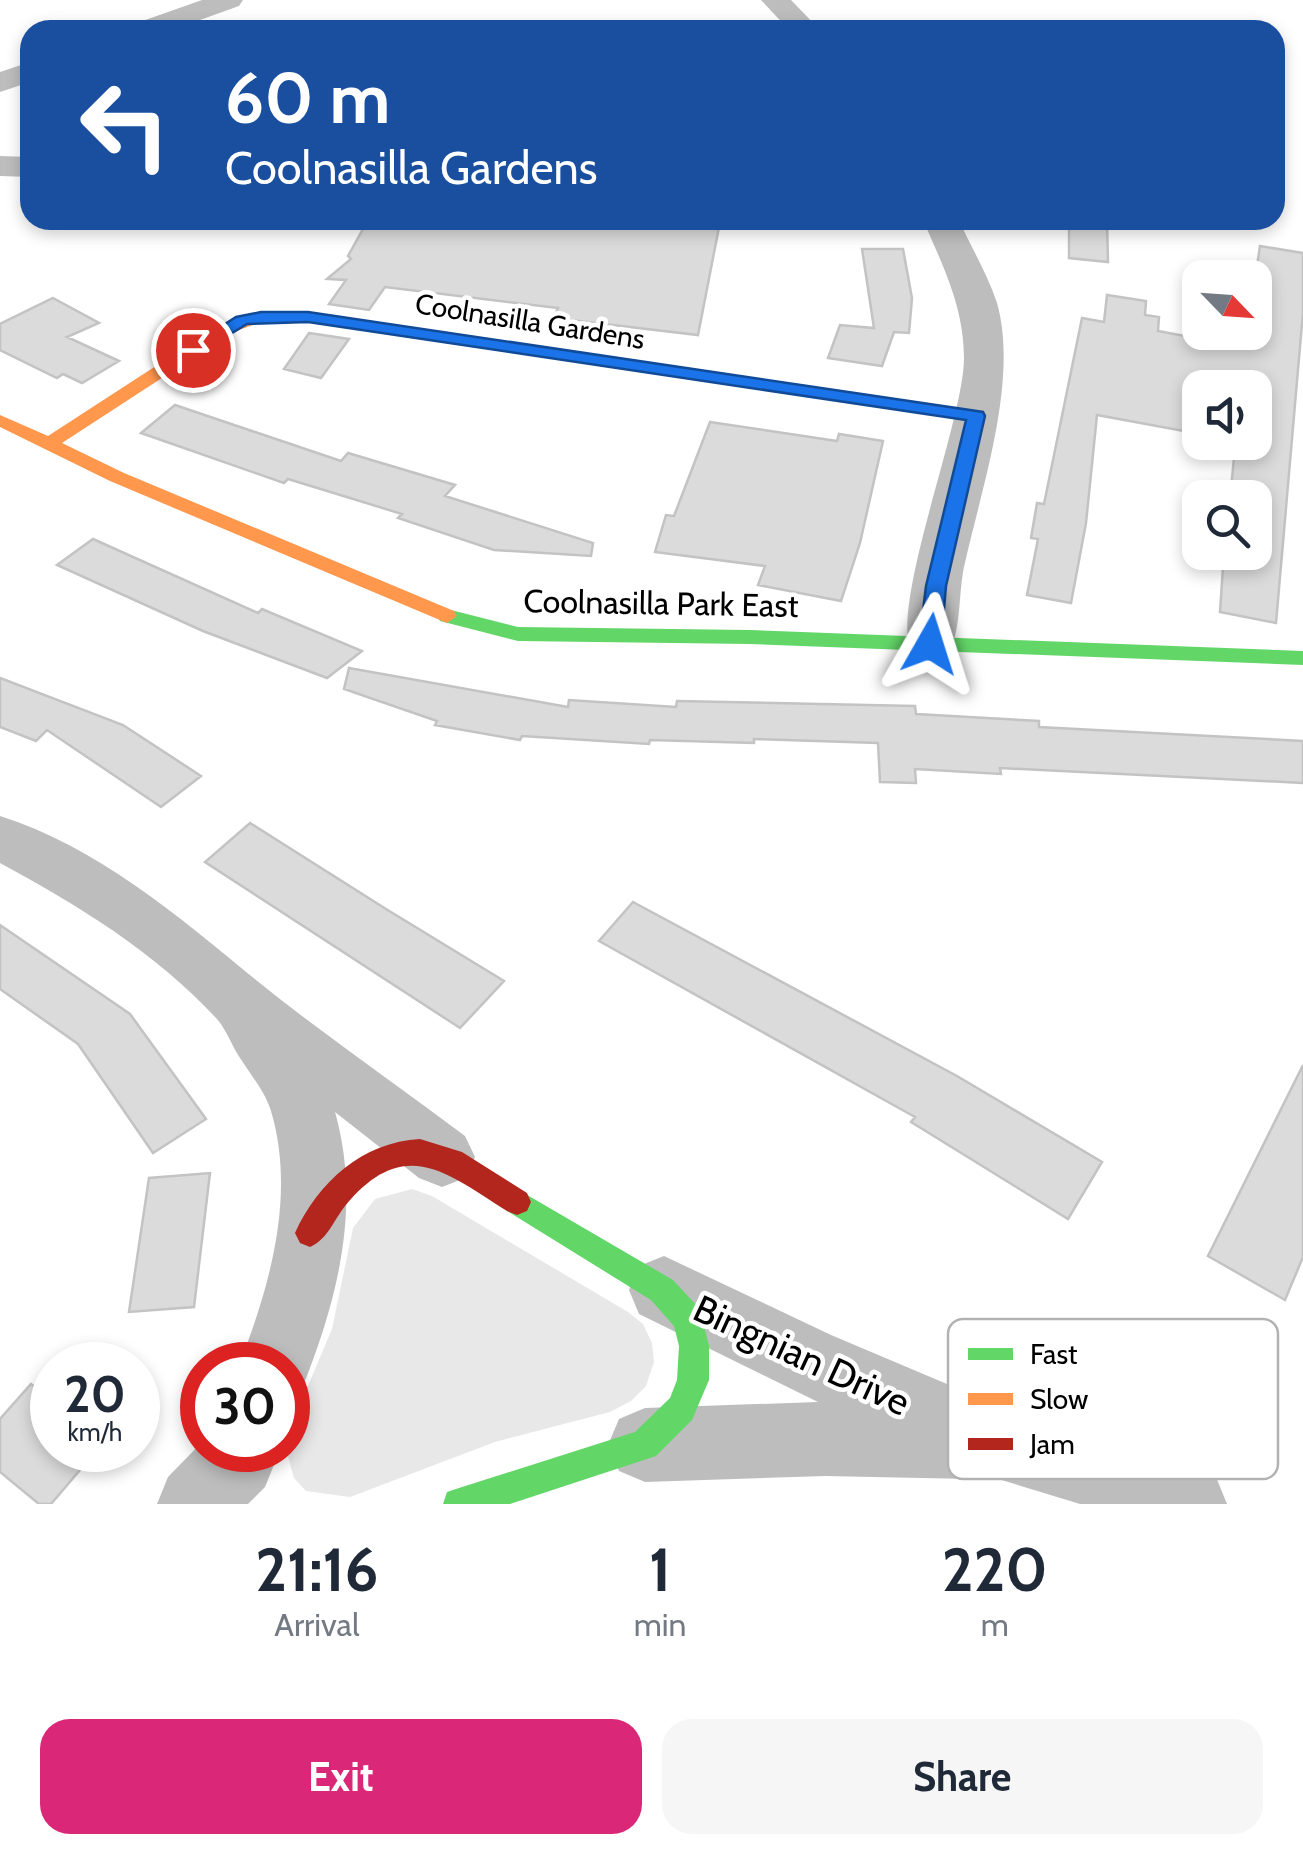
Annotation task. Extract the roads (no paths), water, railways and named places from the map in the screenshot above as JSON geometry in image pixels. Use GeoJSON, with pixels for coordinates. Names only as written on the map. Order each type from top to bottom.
{"type":"FeatureCollection","features":[{"type":"Feature","properties":{"kind":"street"},"geometry":{"type":"LineString","coordinates":[[175,20],[229,0]]}},
{"type":"Feature","properties":{"kind":"street"},"geometry":{"type":"LineString","coordinates":[[775,0],[795,20]]}},
{"type":"Feature","properties":{"kind":"street"},"geometry":{"type":"LineString","coordinates":[[930,644],[936,586],[976,416],[984,360],[981,318],[964,266],[946,230]]}},
{"type":"Feature","properties":{"kind":"street","name":"Coolnasilla Gardens"},"geometry":{"type":"LineString","coordinates":[[49,444],[226,329],[242,320],[274,316],[324,320],[976,416]]}},
{"type":"Feature","properties":{"kind":"street","name":"Coolnasilla Park East"},"geometry":{"type":"LineString","coordinates":[[0,420],[258,538],[459,621],[518,634],[750,636],[1303,658]]}},
{"type":"Feature","properties":{"kind":"street"},"geometry":{"type":"LineString","coordinates":[[0,838],[94,887],[167,938],[236,999],[442,1157],[662,1290],[687,1318],[694,1346],[693,1380],[681,1409],[645,1445],[459,1504]]}},
{"type":"Feature","properties":{"kind":"street"},"geometry":{"type":"LineString","coordinates":[[236,999],[303,1111],[313,1156],[304,1278],[283,1342]]}},
{"type":"Feature","properties":{"kind":"street"},"geometry":{"type":"LineString","coordinates":[[310,1233],[331,1196],[366,1166],[401,1152],[442,1157]]}},
{"type":"Feature","properties":{"kind":"street","name":"Bingnian Drive"},"geometry":{"type":"LineString","coordinates":[[662,1290],[822,1367],[948,1422]]}},
{"type":"Feature","properties":{"kind":"street","name":"Bingnian Drive"},"geometry":{"type":"LineString","coordinates":[[645,1445],[825,1439],[948,1442]]}},
{"type":"Feature","properties":{"kind":"street","name":"Bingnian Drive"},"geometry":{"type":"LineString","coordinates":[[1117,1479],[1189,1504]]}}]}
